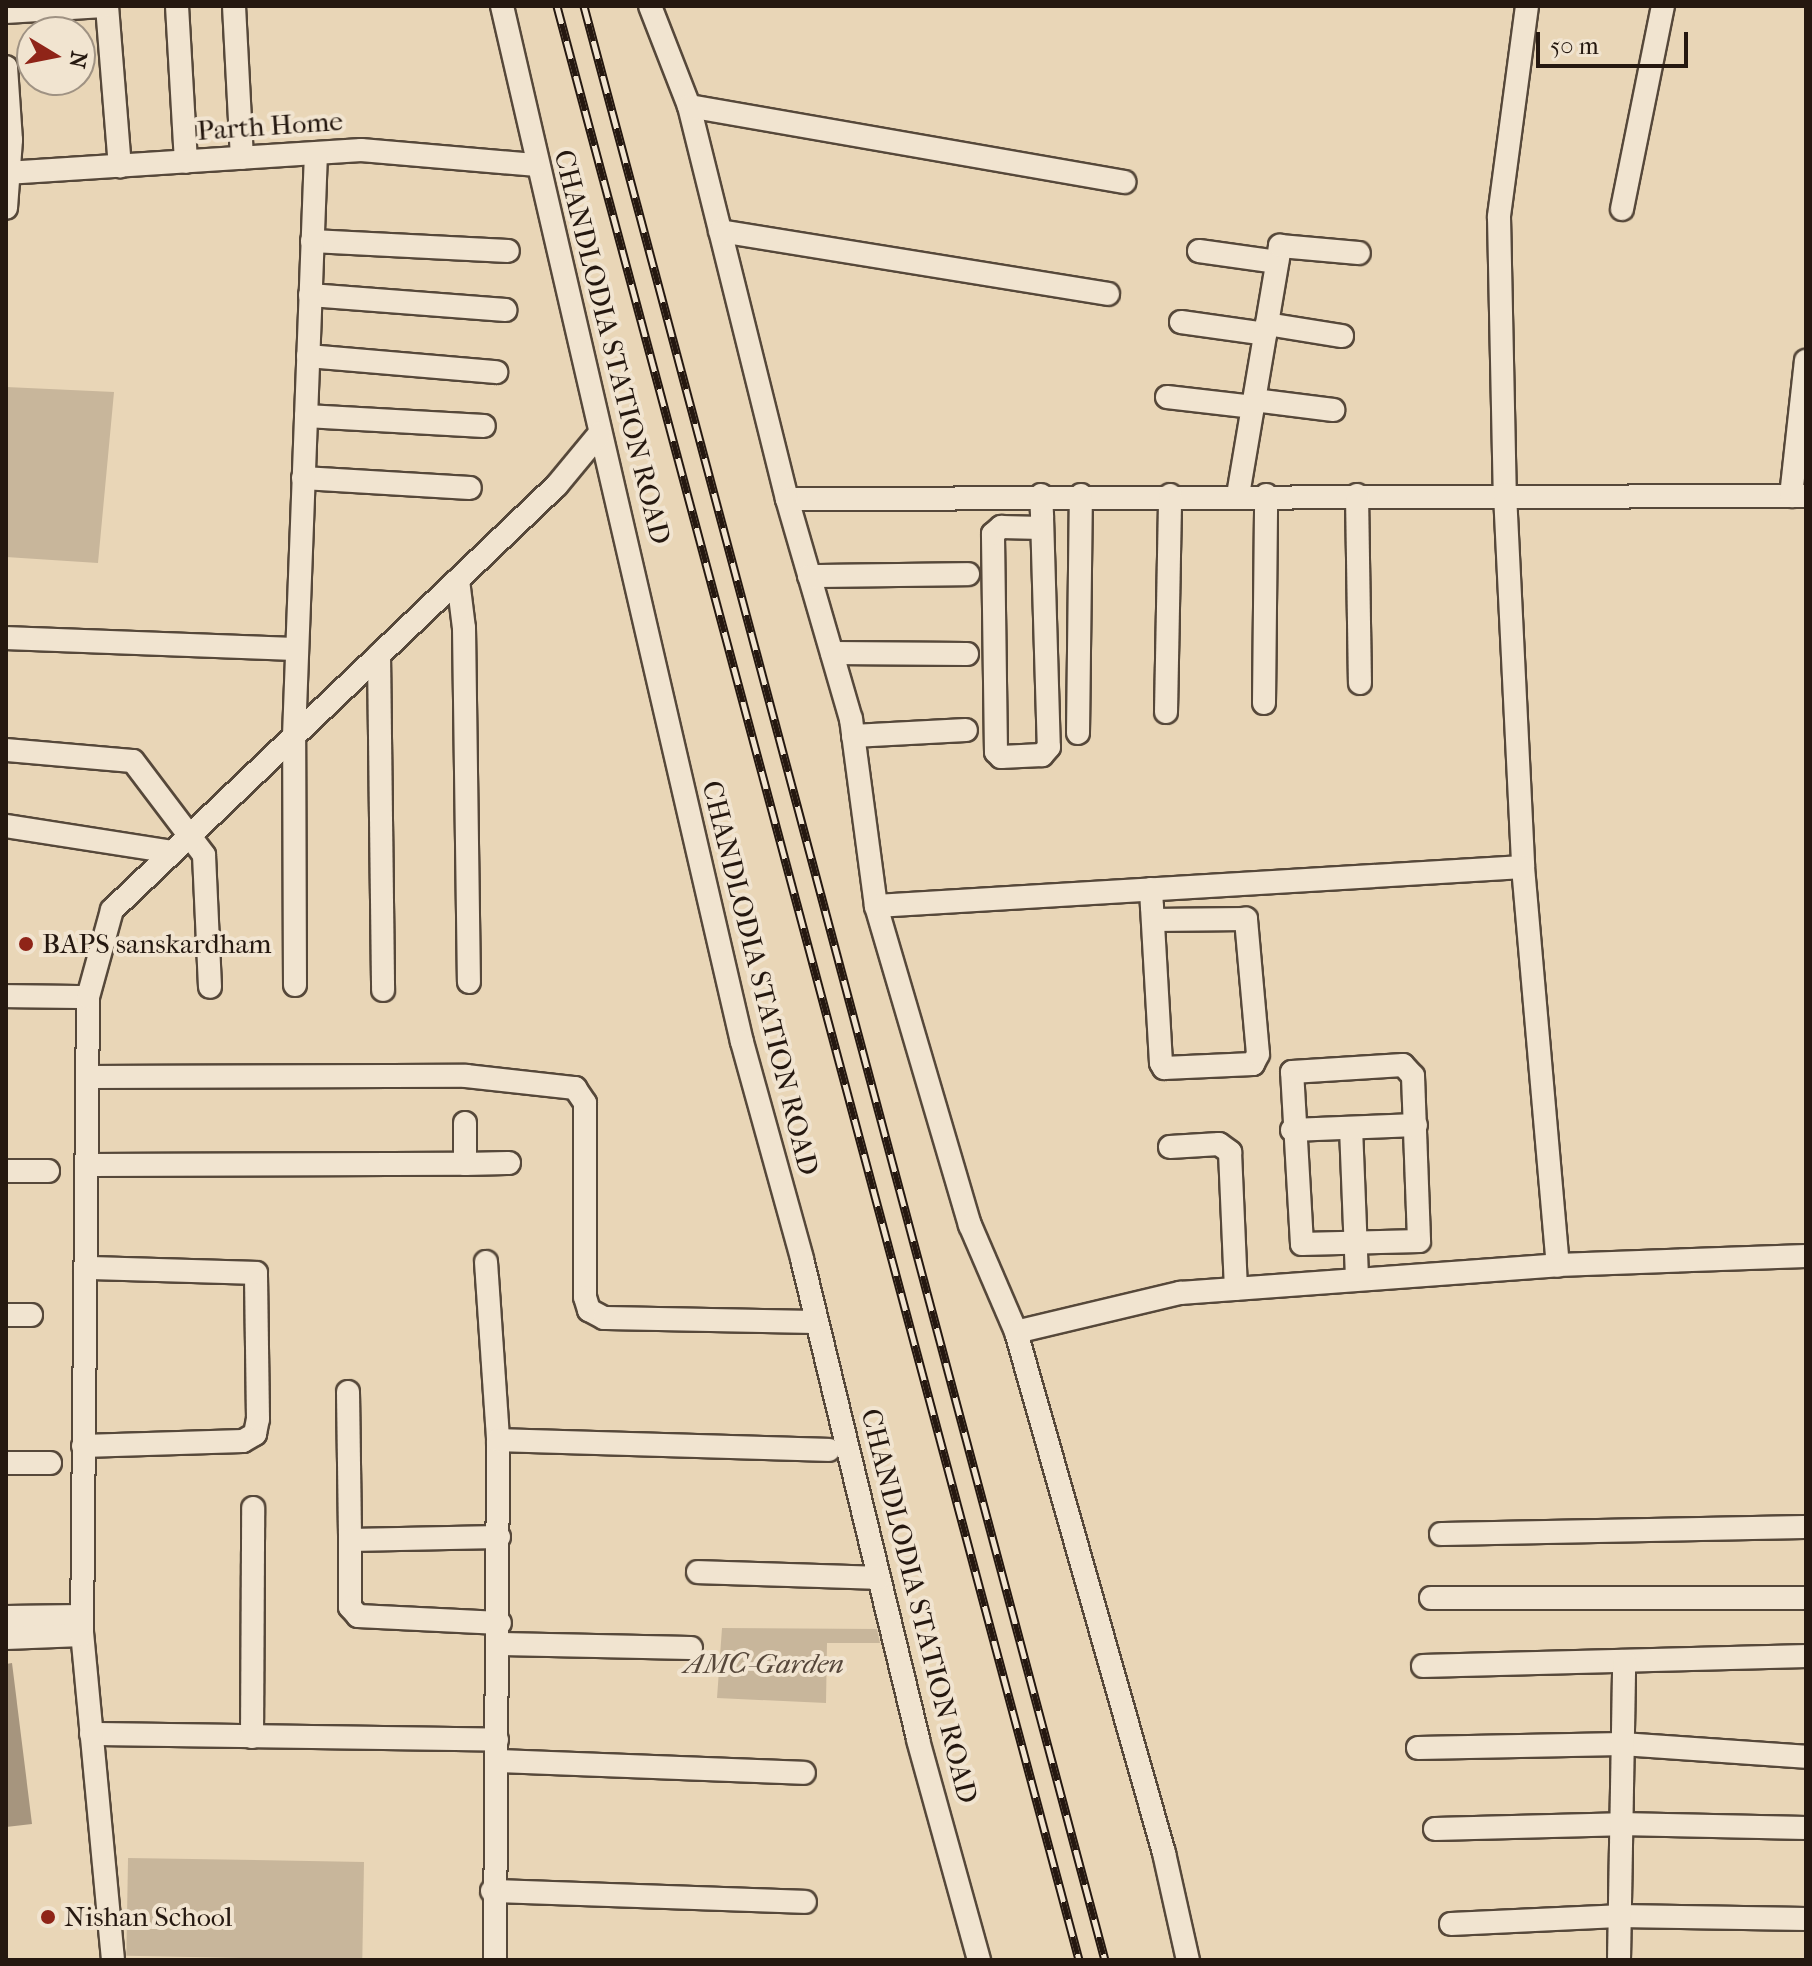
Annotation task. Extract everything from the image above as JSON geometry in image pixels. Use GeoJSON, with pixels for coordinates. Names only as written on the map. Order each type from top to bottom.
{"type":"FeatureCollection","features":[{"type":"Feature","properties":{"kind":"street"},"geometry":{"type":"LineString","coordinates":[[6,12],[106,6],[120,166]]}},
{"type":"Feature","properties":{"kind":"street"},"geometry":{"type":"LineString","coordinates":[[177,6],[186,162]]}},
{"type":"Feature","properties":{"kind":"street"},"geometry":{"type":"LineString","coordinates":[[234,6],[242,158]]}},
{"type":"Feature","properties":{"kind":"street","name":"CHANDLODIA STATION ROAD"},"geometry":{"type":"LineString","coordinates":[[502,6],[600,433],[626,524],[679,779],[735,1011],[979,1960]]}},
{"type":"Feature","properties":{"kind":"street"},"geometry":{"type":"LineString","coordinates":[[650,6],[689,106],[787,499],[853,736],[876,906],[970,1225],[1016,1332],[1164,1853],[1188,1960]]}},
{"type":"Feature","properties":{"kind":"street"},"geometry":{"type":"LineString","coordinates":[[1527,6],[1499,217],[1505,494],[1523,867],[1558,1265]]}},
{"type":"Feature","properties":{"kind":"street"},"geometry":{"type":"LineString","coordinates":[[1622,209],[1663,6]]}},
{"type":"Feature","properties":{"kind":"street"},"geometry":{"type":"LineString","coordinates":[[6,67],[6,208]]}},
{"type":"Feature","properties":{"kind":"street"},"geometry":{"type":"LineString","coordinates":[[689,106],[1124,182]]}},
{"type":"Feature","properties":{"kind":"street","name":"Parth Home"},"geometry":{"type":"LineString","coordinates":[[8,173],[361,150],[537,165]]}},
{"type":"Feature","properties":{"kind":"street"},"geometry":{"type":"LineString","coordinates":[[295,985],[294,736],[316,153]]}},
{"type":"Feature","properties":{"kind":"street"},"geometry":{"type":"LineString","coordinates":[[720,231],[1108,294]]}},
{"type":"Feature","properties":{"kind":"street"},"geometry":{"type":"LineString","coordinates":[[312,241],[508,251]]}},
{"type":"Feature","properties":{"kind":"street"},"geometry":{"type":"LineString","coordinates":[[1238,495],[1280,246],[1286,244],[1359,253]]}},
{"type":"Feature","properties":{"kind":"street"},"geometry":{"type":"LineString","coordinates":[[1199,251],[1277,262]]}},
{"type":"Feature","properties":{"kind":"street"},"geometry":{"type":"LineString","coordinates":[[310,295],[505,310]]}},
{"type":"Feature","properties":{"kind":"street"},"geometry":{"type":"LineString","coordinates":[[1181,322],[1342,336]]}},
{"type":"Feature","properties":{"kind":"street"},"geometry":{"type":"LineString","coordinates":[[308,356],[496,372]]}},
{"type":"Feature","properties":{"kind":"street"},"geometry":{"type":"LineString","coordinates":[[787,499],[1041,495],[1799,496],[1806,361]]}},
{"type":"Feature","properties":{"kind":"street"},"geometry":{"type":"LineString","coordinates":[[1167,397],[1333,410]]}},
{"type":"Feature","properties":{"kind":"street"},"geometry":{"type":"LineString","coordinates":[[306,416],[484,426]]}},
{"type":"Feature","properties":{"kind":"street"},"geometry":{"type":"LineString","coordinates":[[113,1960],[82,1626],[85,1268],[90,1165],[88,997],[112,910],[557,485],[600,433]]}},
{"type":"Feature","properties":{"kind":"street"},"geometry":{"type":"LineString","coordinates":[[303,478],[470,488]]}},
{"type":"Feature","properties":{"kind":"street"},"geometry":{"type":"LineString","coordinates":[[1041,495],[1049,747],[1042,755],[1001,757],[996,752],[993,534],[1001,527],[1042,528]]}},
{"type":"Feature","properties":{"kind":"street"},"geometry":{"type":"LineString","coordinates":[[1078,733],[1081,495]]}},
{"type":"Feature","properties":{"kind":"street"},"geometry":{"type":"LineString","coordinates":[[1166,712],[1170,495]]}},
{"type":"Feature","properties":{"kind":"street"},"geometry":{"type":"LineString","coordinates":[[1264,703],[1266,495]]}},
{"type":"Feature","properties":{"kind":"street"},"geometry":{"type":"LineString","coordinates":[[1357,495],[1360,683]]}},
{"type":"Feature","properties":{"kind":"street"},"geometry":{"type":"LineString","coordinates":[[809,576],[968,574]]}},
{"type":"Feature","properties":{"kind":"street"},"geometry":{"type":"LineString","coordinates":[[458,580],[464,628],[469,982]]}},
{"type":"Feature","properties":{"kind":"street"},"geometry":{"type":"LineString","coordinates":[[6,638],[297,649]]}},
{"type":"Feature","properties":{"kind":"street"},"geometry":{"type":"LineString","coordinates":[[832,653],[967,654]]}},
{"type":"Feature","properties":{"kind":"street"},"geometry":{"type":"LineString","coordinates":[[379,655],[383,990]]}},
{"type":"Feature","properties":{"kind":"street"},"geometry":{"type":"LineString","coordinates":[[853,736],[966,730]]}},
{"type":"Feature","properties":{"kind":"street"},"geometry":{"type":"LineString","coordinates":[[6,750],[133,761],[192,833],[207,868],[210,987]]}},
{"type":"Feature","properties":{"kind":"street"},"geometry":{"type":"LineString","coordinates":[[6,826],[172,852]]}},
{"type":"Feature","properties":{"kind":"street"},"geometry":{"type":"LineString","coordinates":[[876,906],[1523,867]]}},
{"type":"Feature","properties":{"kind":"street"},"geometry":{"type":"LineString","coordinates":[[1151,889],[1153,920],[1164,1068],[1253,1064],[1258,1054],[1246,919],[1153,920]]}},
{"type":"Feature","properties":{"kind":"street"},"geometry":{"type":"LineString","coordinates":[[6,996],[88,997]]}},
{"type":"Feature","properties":{"kind":"street"},"geometry":{"type":"LineString","coordinates":[[1403,1065],[1413,1076],[1416,1125],[1419,1241],[1357,1246],[1302,1244],[1292,1130],[1292,1072],[1403,1065]]}},
{"type":"Feature","properties":{"kind":"street"},"geometry":{"type":"LineString","coordinates":[[88,1077],[466,1076],[575,1088],[585,1103],[585,1297],[589,1310],[604,1318],[817,1322]]}},
{"type":"Feature","properties":{"kind":"street"},"geometry":{"type":"LineString","coordinates":[[465,1123],[465,1164]]}},
{"type":"Feature","properties":{"kind":"street"},"geometry":{"type":"LineString","coordinates":[[1292,1130],[1416,1125]]}},
{"type":"Feature","properties":{"kind":"street"},"geometry":{"type":"LineString","coordinates":[[1351,1128],[1357,1279]]}},
{"type":"Feature","properties":{"kind":"street"},"geometry":{"type":"LineString","coordinates":[[1170,1147],[1219,1144],[1230,1152],[1236,1289]]}},
{"type":"Feature","properties":{"kind":"street"},"geometry":{"type":"LineString","coordinates":[[90,1165],[509,1163]]}},
{"type":"Feature","properties":{"kind":"street"},"geometry":{"type":"LineString","coordinates":[[6,1171],[48,1171]]}},
{"type":"Feature","properties":{"kind":"street"},"geometry":{"type":"LineString","coordinates":[[1016,1332],[1180,1293],[1558,1265],[1806,1256]]}},
{"type":"Feature","properties":{"kind":"street"},"geometry":{"type":"LineString","coordinates":[[486,1262],[498,1440],[500,1633],[492,1891],[495,1960]]}},
{"type":"Feature","properties":{"kind":"street"},"geometry":{"type":"LineString","coordinates":[[83,1446],[243,1441],[255,1434],[258,1419],[256,1273],[85,1268]]}},
{"type":"Feature","properties":{"kind":"street"},"geometry":{"type":"LineString","coordinates":[[6,1315],[31,1315]]}},
{"type":"Feature","properties":{"kind":"street"},"geometry":{"type":"LineString","coordinates":[[348,1392],[350,1607],[358,1616],[500,1633],[691,1648]]}},
{"type":"Feature","properties":{"kind":"street"},"geometry":{"type":"LineString","coordinates":[[498,1440],[829,1450]]}},
{"type":"Feature","properties":{"kind":"street"},"geometry":{"type":"LineString","coordinates":[[6,1463],[50,1463]]}},
{"type":"Feature","properties":{"kind":"street"},"geometry":{"type":"LineString","coordinates":[[252,1737],[253,1508]]}},
{"type":"Feature","properties":{"kind":"street"},"geometry":{"type":"LineString","coordinates":[[1441,1534],[1806,1527]]}},
{"type":"Feature","properties":{"kind":"street"},"geometry":{"type":"LineString","coordinates":[[350,1540],[499,1537]]}},
{"type":"Feature","properties":{"kind":"street"},"geometry":{"type":"LineString","coordinates":[[698,1572],[879,1578]]}},
{"type":"Feature","properties":{"kind":"street"},"geometry":{"type":"LineString","coordinates":[[1431,1598],[1806,1598]]}},
{"type":"Feature","properties":{"kind":"street"},"geometry":{"type":"LineString","coordinates":[[6,1617],[82,1626]]}},
{"type":"Feature","properties":{"kind":"street"},"geometry":{"type":"LineString","coordinates":[[6,1638],[82,1626]]}},
{"type":"Feature","properties":{"kind":"street"},"geometry":{"type":"LineString","coordinates":[[1423,1666],[1806,1656]]}},
{"type":"Feature","properties":{"kind":"street"},"geometry":{"type":"LineString","coordinates":[[1619,1960],[1624,1661]]}},
{"type":"Feature","properties":{"kind":"street"},"geometry":{"type":"LineString","coordinates":[[91,1734],[252,1737],[497,1750],[804,1773]]}},
{"type":"Feature","properties":{"kind":"street"},"geometry":{"type":"LineString","coordinates":[[1418,1748],[1622,1744],[1806,1757]]}},
{"type":"Feature","properties":{"kind":"street"},"geometry":{"type":"LineString","coordinates":[[1435,1829],[1620,1824],[1806,1828]]}},
{"type":"Feature","properties":{"kind":"street"},"geometry":{"type":"LineString","coordinates":[[492,1891],[805,1902]]}},
{"type":"Feature","properties":{"kind":"street"},"geometry":{"type":"LineString","coordinates":[[1451,1924],[1618,1916],[1806,1919]]}},
{"type":"Feature","properties":{"kind":"green space"},"geometry":{"type":"Polygon","coordinates":[[[6,387],[114,392],[98,563],[6,557],[6,387]]]}},
{"type":"Feature","properties":{"kind":"green space","name":"AMC-Garden"},"geometry":{"type":"Polygon","coordinates":[[[722,1628],[877,1629],[880,1643],[827,1643],[826,1703],[717,1698],[722,1628]]]}},
{"type":"Feature","properties":{"kind":"green space"},"geometry":{"type":"Polygon","coordinates":[[[128,1858],[364,1862],[362,1960],[126,1956],[128,1858]]]}},
{"type":"Feature","properties":{"kind":"shaded area"},"geometry":{"type":"Polygon","coordinates":[[[12,1663],[32,1824],[6,1827],[6,1664],[12,1663]]]}},
{"type":"Feature","properties":{"kind":"railway"},"geometry":{"type":"LineString","coordinates":[[557,6],[1079,1960]]}},
{"type":"Feature","properties":{"kind":"railway"},"geometry":{"type":"LineString","coordinates":[[584,6],[1105,1960]]}},
{"type":"Feature","properties":{"kind":"place","name":"BAPS sanskardham"},"geometry":{"type":"Point","coordinates":[26,944]}},
{"type":"Feature","properties":{"kind":"place","name":"Nishan School"},"geometry":{"type":"Point","coordinates":[48,1917]}}]}
